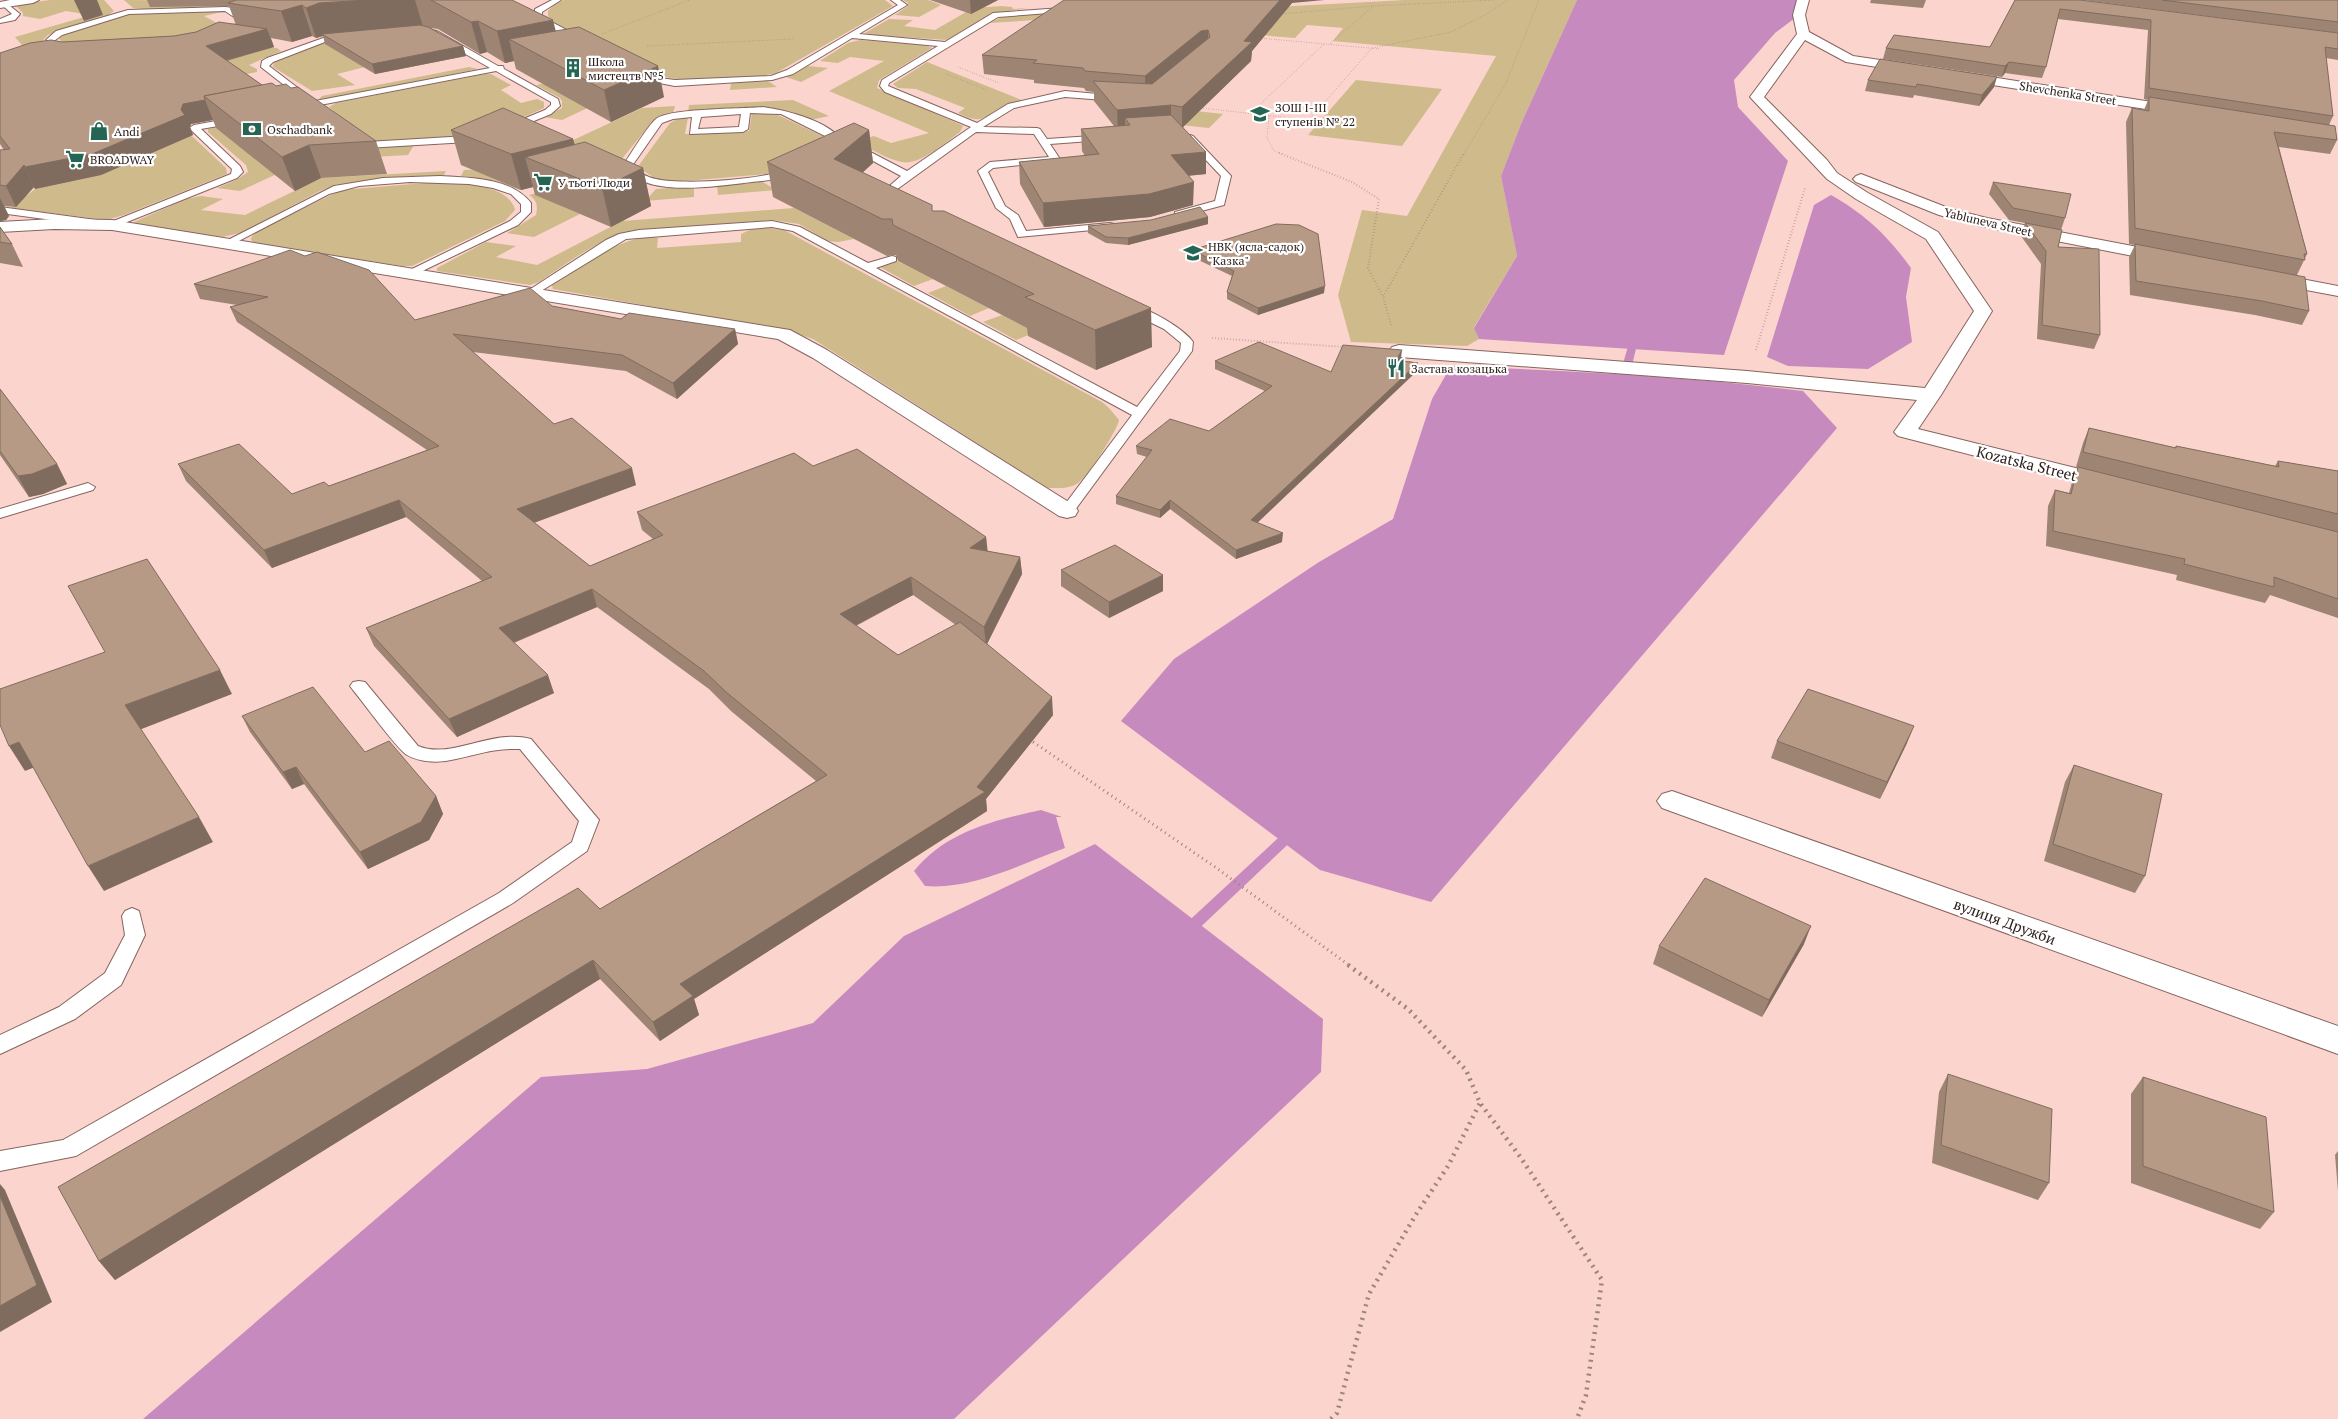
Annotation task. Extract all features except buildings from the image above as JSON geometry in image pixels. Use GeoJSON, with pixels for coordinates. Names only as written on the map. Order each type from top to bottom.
{"type":"FeatureCollection","features":[{"type":"Feature","properties":{"kind":"street"},"geometry":{"type":"LineString","coordinates":[[2,5],[34,0]]}},
{"type":"Feature","properties":{"kind":"street"},"geometry":{"type":"LineString","coordinates":[[1399,351],[1747,376],[1931,395],[1983,311],[1932,236],[1862,196],[1827,169],[1757,97],[1803,34],[1799,15],[1803,0]]}},
{"type":"Feature","properties":{"kind":"street"},"geometry":{"type":"LineString","coordinates":[[1803,34],[1850,59],[1928,71]]}},
{"type":"Feature","properties":{"kind":"street","name":"Shevchenka Street"},"geometry":{"type":"LineString","coordinates":[[1948,74],[2201,114]]}},
{"type":"Feature","properties":{"kind":"street","name":"Yabluneva Street"},"geometry":{"type":"LineString","coordinates":[[1827,169],[1953,215],[1986,224],[2182,261]]}},
{"type":"Feature","properties":{"kind":"street"},"geometry":{"type":"LineString","coordinates":[[1,221],[112,225],[783,334],[820,354],[910,413],[1067,510]]}},
{"type":"Feature","properties":{"kind":"street"},"geometry":{"type":"LineString","coordinates":[[2250,274],[2338,291]]}},
{"type":"Feature","properties":{"kind":"street","name":"Kozatska Street"},"geometry":{"type":"LineString","coordinates":[[1931,395],[1905,432],[2136,490]]}},
{"type":"Feature","properties":{"kind":"street","name":"вулиця Дружби"},"geometry":{"type":"LineString","coordinates":[[1672,802],[2338,1040]]}},
{"type":"Feature","properties":{"kind":"lane"},"geometry":{"type":"LineString","coordinates":[[549,0],[556,0]]}},
{"type":"Feature","properties":{"kind":"lane"},"geometry":{"type":"LineString","coordinates":[[556,0],[538,11],[538,18],[586,43]]}},
{"type":"Feature","properties":{"kind":"lane"},"geometry":{"type":"LineString","coordinates":[[631,66],[657,80],[675,83],[772,78],[790,72],[903,5],[895,0]]}},
{"type":"Feature","properties":{"kind":"lane"},"geometry":{"type":"LineString","coordinates":[[1104,0],[1062,10],[996,15],[885,82],[884,86],[976,127],[1037,131],[1055,159],[990,165],[983,171],[1001,208],[1014,217],[1022,234],[1121,225]]}},
{"type":"Feature","properties":{"kind":"lane"},"geometry":{"type":"LineString","coordinates":[[0,21],[12,18],[16,14],[2,5]]}},
{"type":"Feature","properties":{"kind":"lane"},"geometry":{"type":"LineString","coordinates":[[122,6],[128,12]]}},
{"type":"Feature","properties":{"kind":"lane"},"geometry":{"type":"LineString","coordinates":[[251,23],[249,28],[181,50],[70,56],[54,55],[50,40],[54,35],[128,12],[225,9],[231,10],[251,23],[261,22]]}},
{"type":"Feature","properties":{"kind":"lane"},"geometry":{"type":"LineString","coordinates":[[299,101],[314,104],[360,143],[366,145],[472,140],[500,133],[554,109],[556,106],[555,101],[497,68],[434,33],[423,31],[336,37],[270,60],[265,65],[299,101],[314,104],[497,68],[515,65]]}},
{"type":"Feature","properties":{"kind":"lane"},"geometry":{"type":"LineString","coordinates":[[852,36],[948,45]]}},
{"type":"Feature","properties":{"kind":"lane"},"geometry":{"type":"LineString","coordinates":[[225,37],[245,39]]}},
{"type":"Feature","properties":{"kind":"lane"},"geometry":{"type":"LineString","coordinates":[[563,45],[586,43]]}},
{"type":"Feature","properties":{"kind":"lane"},"geometry":{"type":"LineString","coordinates":[[284,44],[304,47]]}},
{"type":"Feature","properties":{"kind":"lane"},"geometry":{"type":"LineString","coordinates":[[299,101],[504,58]]}},
{"type":"Feature","properties":{"kind":"lane"},"geometry":{"type":"LineString","coordinates":[[915,207],[892,194],[891,189],[907,175],[976,127],[1011,106],[1064,94],[1130,100]]}},
{"type":"Feature","properties":{"kind":"lane"},"geometry":{"type":"LineString","coordinates":[[834,137],[827,147],[784,174],[770,177],[670,185],[648,180],[622,168],[660,122],[671,116],[746,111],[782,112],[828,132],[834,137],[907,175]]}},
{"type":"Feature","properties":{"kind":"lane"},"geometry":{"type":"LineString","coordinates":[[697,114],[693,132],[743,129],[746,111]]}},
{"type":"Feature","properties":{"kind":"lane"},"geometry":{"type":"LineString","coordinates":[[1,221],[22,213],[112,225],[234,176],[238,172],[237,168],[194,128],[249,117]]}},
{"type":"Feature","properties":{"kind":"lane"},"geometry":{"type":"LineString","coordinates":[[1168,217],[1220,203],[1226,176],[1187,134],[1179,133]]}},
{"type":"Feature","properties":{"kind":"lane"},"geometry":{"type":"LineString","coordinates":[[1044,142],[1112,136]]}},
{"type":"Feature","properties":{"kind":"lane"},"geometry":{"type":"LineString","coordinates":[[466,151],[472,140]]}},
{"type":"Feature","properties":{"kind":"lane"},"geometry":{"type":"LineString","coordinates":[[226,243],[328,191],[343,186],[453,175],[489,183],[522,194],[528,208],[525,215],[412,273]]}},
{"type":"Feature","properties":{"kind":"lane"},"geometry":{"type":"LineString","coordinates":[[1,221],[25,221],[28,218],[22,213]]}},
{"type":"Feature","properties":{"kind":"lane"},"geometry":{"type":"LineString","coordinates":[[532,292],[610,242],[623,236],[639,233],[772,224],[786,226],[867,267],[1138,413]]}},
{"type":"Feature","properties":{"kind":"lane"},"geometry":{"type":"LineString","coordinates":[[867,267],[892,259]]}},
{"type":"Feature","properties":{"kind":"lane"},"geometry":{"type":"LineString","coordinates":[[1067,510],[1186,351],[1187,342],[1181,335],[1171,328],[1119,303]]}},
{"type":"Feature","properties":{"kind":"lane"},"geometry":{"type":"LineString","coordinates":[[0,514],[88,487]]}},
{"type":"Feature","properties":{"kind":"lane"},"geometry":{"type":"LineString","coordinates":[[0,1160],[8,1161],[68,1149],[506,898],[580,846],[589,820],[525,744],[499,742],[454,754],[426,756],[412,750],[359,686]]}},
{"type":"Feature","properties":{"kind":"lane"},"geometry":{"type":"LineString","coordinates":[[0,1044],[67,1013],[113,979],[135,935],[132,916]]}},
{"type":"Feature","properties":{"kind":"path"},"geometry":{"type":"LineString","coordinates":[[586,43],[690,0]]}},
{"type":"Feature","properties":{"kind":"path"},"geometry":{"type":"LineString","coordinates":[[1274,14],[1373,6],[1495,0]]}},
{"type":"Feature","properties":{"kind":"path"},"geometry":{"type":"LineString","coordinates":[[1195,107],[1308,120],[1372,48],[1451,32],[1485,15],[1508,0]]}},
{"type":"Feature","properties":{"kind":"path"},"geometry":{"type":"LineString","coordinates":[[1383,297],[1430,211],[1506,83],[1539,0]]}},
{"type":"Feature","properties":{"kind":"path"},"geometry":{"type":"LineString","coordinates":[[1329,44],[1373,6]]}},
{"type":"Feature","properties":{"kind":"path"},"geometry":{"type":"LineString","coordinates":[[1254,38],[1380,49]]}},
{"type":"Feature","properties":{"kind":"path"},"geometry":{"type":"LineString","coordinates":[[646,47],[793,39]]}},
{"type":"Feature","properties":{"kind":"path"},"geometry":{"type":"LineString","coordinates":[[1250,114],[1324,44]]}},
{"type":"Feature","properties":{"kind":"path"},"geometry":{"type":"LineString","coordinates":[[918,62],[1021,104]]}},
{"type":"Feature","properties":{"kind":"path"},"geometry":{"type":"LineString","coordinates":[[965,62],[958,67],[999,83]]}},
{"type":"Feature","properties":{"kind":"path"},"geometry":{"type":"LineString","coordinates":[[1181,335],[1399,351],[1383,297],[1368,268],[1379,199],[1352,182],[1274,151],[1267,138],[1269,116]]}},
{"type":"Feature","properties":{"kind":"path"},"geometry":{"type":"LineString","coordinates":[[1747,376],[1806,188],[1827,169]]}},
{"type":"Feature","properties":{"kind":"path"},"geometry":{"type":"LineString","coordinates":[[1028,738],[1215,867],[1408,1009],[1466,1070],[1480,1103],[1521,1158],[1602,1280],[1586,1395],[1577,1419]]}},
{"type":"Feature","properties":{"kind":"path"},"geometry":{"type":"LineString","coordinates":[[1331,1419],[1337,1413],[1369,1294],[1415,1216],[1448,1166],[1480,1103]]}},
{"type":"Feature","properties":{"kind":"shaded area"},"geometry":{"type":"Polygon","coordinates":[[[50,0],[104,0],[114,11],[108,15],[48,35],[43,40],[48,48],[27,51],[15,37],[91,15],[66,11],[40,19],[23,16],[23,13],[15,5],[50,0]]]}},
{"type":"Feature","properties":{"kind":"shaded area"},"geometry":{"type":"Polygon","coordinates":[[[124,0],[262,1],[233,7],[143,9],[133,8],[124,0]]]}},
{"type":"Feature","properties":{"kind":"shaded area"},"geometry":{"type":"Polygon","coordinates":[[[564,0],[885,0],[893,6],[776,73],[720,80],[690,80],[665,77],[554,22],[548,16],[548,11],[555,4],[564,0]]]}},
{"type":"Feature","properties":{"kind":"shaded area"},"geometry":{"type":"Polygon","coordinates":[[[903,0],[928,0],[941,5],[919,17],[895,15],[908,6],[908,3],[903,0]]]}},
{"type":"Feature","properties":{"kind":"shaded area"},"geometry":{"type":"Polygon","coordinates":[[[1117,0],[1102,16],[1405,0],[1577,0],[1521,124],[1501,176],[1517,256],[1474,327],[1479,339],[1467,346],[1351,342],[1338,295],[1362,210],[1407,216],[1496,56],[1333,41],[1343,28],[1307,25],[1295,38],[1094,21],[1099,16],[989,23],[1007,15],[1062,13],[1117,0]]]}},
{"type":"Feature","properties":{"kind":"shaded area"},"geometry":{"type":"Polygon","coordinates":[[[1577,0],[1801,0],[1799,15],[1775,33],[1734,80],[1738,107],[1788,161],[1724,355],[1479,339],[1474,328],[1517,256],[1501,176],[1521,124],[1577,0]]]}},
{"type":"Feature","properties":{"kind":"shaded area"},"geometry":{"type":"Polygon","coordinates":[[[1012,7],[1013,9],[1027,8],[992,14],[947,40],[865,33],[889,19],[913,20],[904,26],[935,30],[973,8],[1012,7]]]}},
{"type":"Feature","properties":{"kind":"shaded area"},"geometry":{"type":"Polygon","coordinates":[[[222,12],[204,16],[219,24],[237,23],[242,27],[67,51],[59,38],[64,34],[130,14],[222,12]]]}},
{"type":"Feature","properties":{"kind":"shaded area"},"geometry":{"type":"Polygon","coordinates":[[[860,40],[924,45],[932,48],[879,80],[877,88],[963,126],[960,132],[924,157],[909,162],[890,158],[855,141],[874,136],[891,143],[929,133],[829,91],[884,61],[850,57],[838,63],[820,61],[848,43],[860,40]]]}},
{"type":"Feature","properties":{"kind":"shaded area"},"geometry":{"type":"Polygon","coordinates":[[[327,41],[365,67],[337,74],[355,85],[312,91],[273,67],[274,62],[327,41]]]}},
{"type":"Feature","properties":{"kind":"shaded area"},"geometry":{"type":"Polygon","coordinates":[[[235,43],[277,48],[281,51],[249,65],[257,69],[257,72],[231,77],[190,52],[235,43]]]}},
{"type":"Feature","properties":{"kind":"shaded area"},"geometry":{"type":"Polygon","coordinates":[[[927,62],[1024,101],[1006,105],[982,118],[973,119],[958,113],[965,108],[916,89],[898,88],[893,84],[927,62]]]}},
{"type":"Feature","properties":{"kind":"shaded area"},"geometry":{"type":"Polygon","coordinates":[[[808,66],[828,68],[801,82],[786,77],[808,66]]]}},
{"type":"Feature","properties":{"kind":"shaded area"},"geometry":{"type":"Polygon","coordinates":[[[469,67],[478,69],[319,99],[322,96],[469,67]]]}},
{"type":"Feature","properties":{"kind":"shaded area"},"geometry":{"type":"Polygon","coordinates":[[[491,74],[511,85],[501,90],[521,103],[537,99],[544,102],[544,108],[483,135],[380,142],[366,138],[329,107],[336,103],[491,74]]]}},
{"type":"Feature","properties":{"kind":"shaded area"},"geometry":{"type":"Polygon","coordinates":[[[1356,80],[1442,89],[1402,146],[1308,135],[1356,80]]]}},
{"type":"Feature","properties":{"kind":"shaded area"},"geometry":{"type":"Polygon","coordinates":[[[556,81],[596,104],[562,120],[544,117],[562,108],[562,101],[560,98],[536,85],[556,81]]]}},
{"type":"Feature","properties":{"kind":"shaded area"},"geometry":{"type":"Polygon","coordinates":[[[768,81],[777,87],[730,90],[731,83],[768,81]]]}},
{"type":"Feature","properties":{"kind":"shaded area"},"geometry":{"type":"Polygon","coordinates":[[[793,100],[829,116],[810,120],[793,112],[772,108],[688,113],[689,105],[793,100]]]}},
{"type":"Feature","properties":{"kind":"shaded area"},"geometry":{"type":"Polygon","coordinates":[[[675,106],[673,113],[653,121],[616,166],[520,190],[494,180],[461,176],[464,170],[502,168],[541,155],[642,108],[675,106]]]}},
{"type":"Feature","properties":{"kind":"shaded area"},"geometry":{"type":"Polygon","coordinates":[[[1151,106],[1223,114],[1209,128],[1135,120],[1151,106]]]}},
{"type":"Feature","properties":{"kind":"shaded area"},"geometry":{"type":"Polygon","coordinates":[[[295,110],[227,135],[236,143],[281,172],[240,191],[217,188],[236,180],[248,172],[246,165],[208,132],[208,129],[295,110]]]}},
{"type":"Feature","properties":{"kind":"shaded area"},"geometry":{"type":"Polygon","coordinates":[[[765,112],[778,115],[822,136],[824,140],[777,171],[766,174],[674,182],[656,179],[641,169],[639,165],[670,123],[677,119],[688,117],[685,134],[749,131],[752,113],[765,112]]]}},
{"type":"Feature","properties":{"kind":"shaded area"},"geometry":{"type":"Polygon","coordinates":[[[178,123],[226,168],[227,174],[124,215],[106,220],[11,208],[35,189],[101,175],[178,123]]]}},
{"type":"Feature","properties":{"kind":"shaded area"},"geometry":{"type":"Polygon","coordinates":[[[414,145],[408,155],[354,158],[369,148],[414,145]]]}},
{"type":"Feature","properties":{"kind":"shaded area"},"geometry":{"type":"Polygon","coordinates":[[[446,171],[443,177],[338,184],[320,191],[240,233],[222,237],[135,224],[134,222],[186,199],[201,196],[223,199],[201,210],[245,215],[321,178],[446,171]]]}},
{"type":"Feature","properties":{"kind":"shaded area"},"geometry":{"type":"Polygon","coordinates":[[[617,172],[548,200],[580,214],[534,237],[507,233],[536,215],[536,204],[529,195],[617,172]]]}},
{"type":"Feature","properties":{"kind":"shaded area"},"geometry":{"type":"Polygon","coordinates":[[[761,181],[776,190],[718,195],[717,185],[761,181]]]}},
{"type":"Feature","properties":{"kind":"shaded area"},"geometry":{"type":"Polygon","coordinates":[[[437,182],[482,186],[503,195],[511,201],[515,210],[505,221],[412,266],[253,243],[251,239],[253,234],[262,229],[341,190],[437,182]]]}},
{"type":"Feature","properties":{"kind":"shaded area"},"geometry":{"type":"Polygon","coordinates":[[[694,186],[694,197],[645,201],[656,189],[694,186]]]}},
{"type":"Feature","properties":{"kind":"shaded area"},"geometry":{"type":"Polygon","coordinates":[[[1831,195],[1855,210],[1875,227],[1893,245],[1911,268],[1906,297],[1912,342],[1868,369],[1788,366],[1767,357],[1814,205],[1831,195]]]}},
{"type":"Feature","properties":{"kind":"shaded area"},"geometry":{"type":"Polygon","coordinates":[[[794,208],[854,239],[838,242],[828,241],[799,224],[773,220],[636,230],[597,245],[539,282],[530,285],[437,271],[437,268],[486,242],[516,246],[496,257],[537,265],[622,221],[794,208]]]}},
{"type":"Feature","properties":{"kind":"shaded area"},"geometry":{"type":"Polygon","coordinates":[[[752,229],[784,230],[1102,402],[1119,420],[1108,443],[1083,479],[1075,485],[1063,488],[1048,488],[813,339],[789,331],[553,289],[552,285],[589,261],[632,240],[645,237],[658,238],[657,248],[741,242],[741,234],[752,229]]]}},
{"type":"Feature","properties":{"kind":"shaded area"},"geometry":{"type":"Polygon","coordinates":[[[897,261],[933,279],[914,286],[880,267],[897,261]]]}},
{"type":"Feature","properties":{"kind":"shaded area"},"geometry":{"type":"Polygon","coordinates":[[[946,286],[989,308],[970,316],[928,293],[946,286]]]}},
{"type":"Feature","properties":{"kind":"shaded area"},"geometry":{"type":"Polygon","coordinates":[[[1002,315],[1036,332],[1016,340],[983,322],[1002,315]]]}},
{"type":"Feature","properties":{"kind":"shaded area"},"geometry":{"type":"Polygon","coordinates":[[[1451,366],[1671,378],[1803,391],[1837,428],[1431,902],[1320,870],[1121,721],[1174,659],[1319,562],[1393,519],[1432,399],[1451,366]]]}},
{"type":"Feature","properties":{"kind":"shaded area"},"geometry":{"type":"Polygon","coordinates":[[[1041,810],[1062,817],[1056,817],[1065,848],[996,874],[961,884],[925,886],[914,871],[940,846],[955,837],[988,823],[1041,810]]]}},
{"type":"Feature","properties":{"kind":"shaded area"},"geometry":{"type":"Polygon","coordinates":[[[1095,844],[1323,1019],[1321,1072],[954,1419],[143,1419],[541,1077],[647,1069],[813,1023],[904,936],[1095,844]]]}},
{"type":"Feature","properties":{"kind":"waterway"},"geometry":{"type":"LineString","coordinates":[[1624,378],[1636,332]]}},
{"type":"Feature","properties":{"kind":"waterway"},"geometry":{"type":"LineString","coordinates":[[1185,933],[1295,830]]}},
{"type":"Feature","properties":{"kind":"place","name":"Школа мистецтв №5"},"geometry":{"type":"Point","coordinates":[573,68]}},
{"type":"Feature","properties":{"kind":"place","name":"ЗОШ І-ІІІ ступенів № 22"},"geometry":{"type":"Point","coordinates":[1260,114]}},
{"type":"Feature","properties":{"kind":"place","name":"Oschadbank"},"geometry":{"type":"Point","coordinates":[252,129]}},
{"type":"Feature","properties":{"kind":"place","name":"Andi"},"geometry":{"type":"Point","coordinates":[99,131]}},
{"type":"Feature","properties":{"kind":"place","name":"BROADWAY"},"geometry":{"type":"Point","coordinates":[75,159]}},
{"type":"Feature","properties":{"kind":"place","name":"У тьоті Люди"},"geometry":{"type":"Point","coordinates":[543,182]}},
{"type":"Feature","properties":{"kind":"place","name":"НВК (ясла-садок) \"Казка\""},"geometry":{"type":"Point","coordinates":[1193,253]}},
{"type":"Feature","properties":{"kind":"place","name":"Застава козацька"},"geometry":{"type":"Point","coordinates":[1396,368]}}]}
